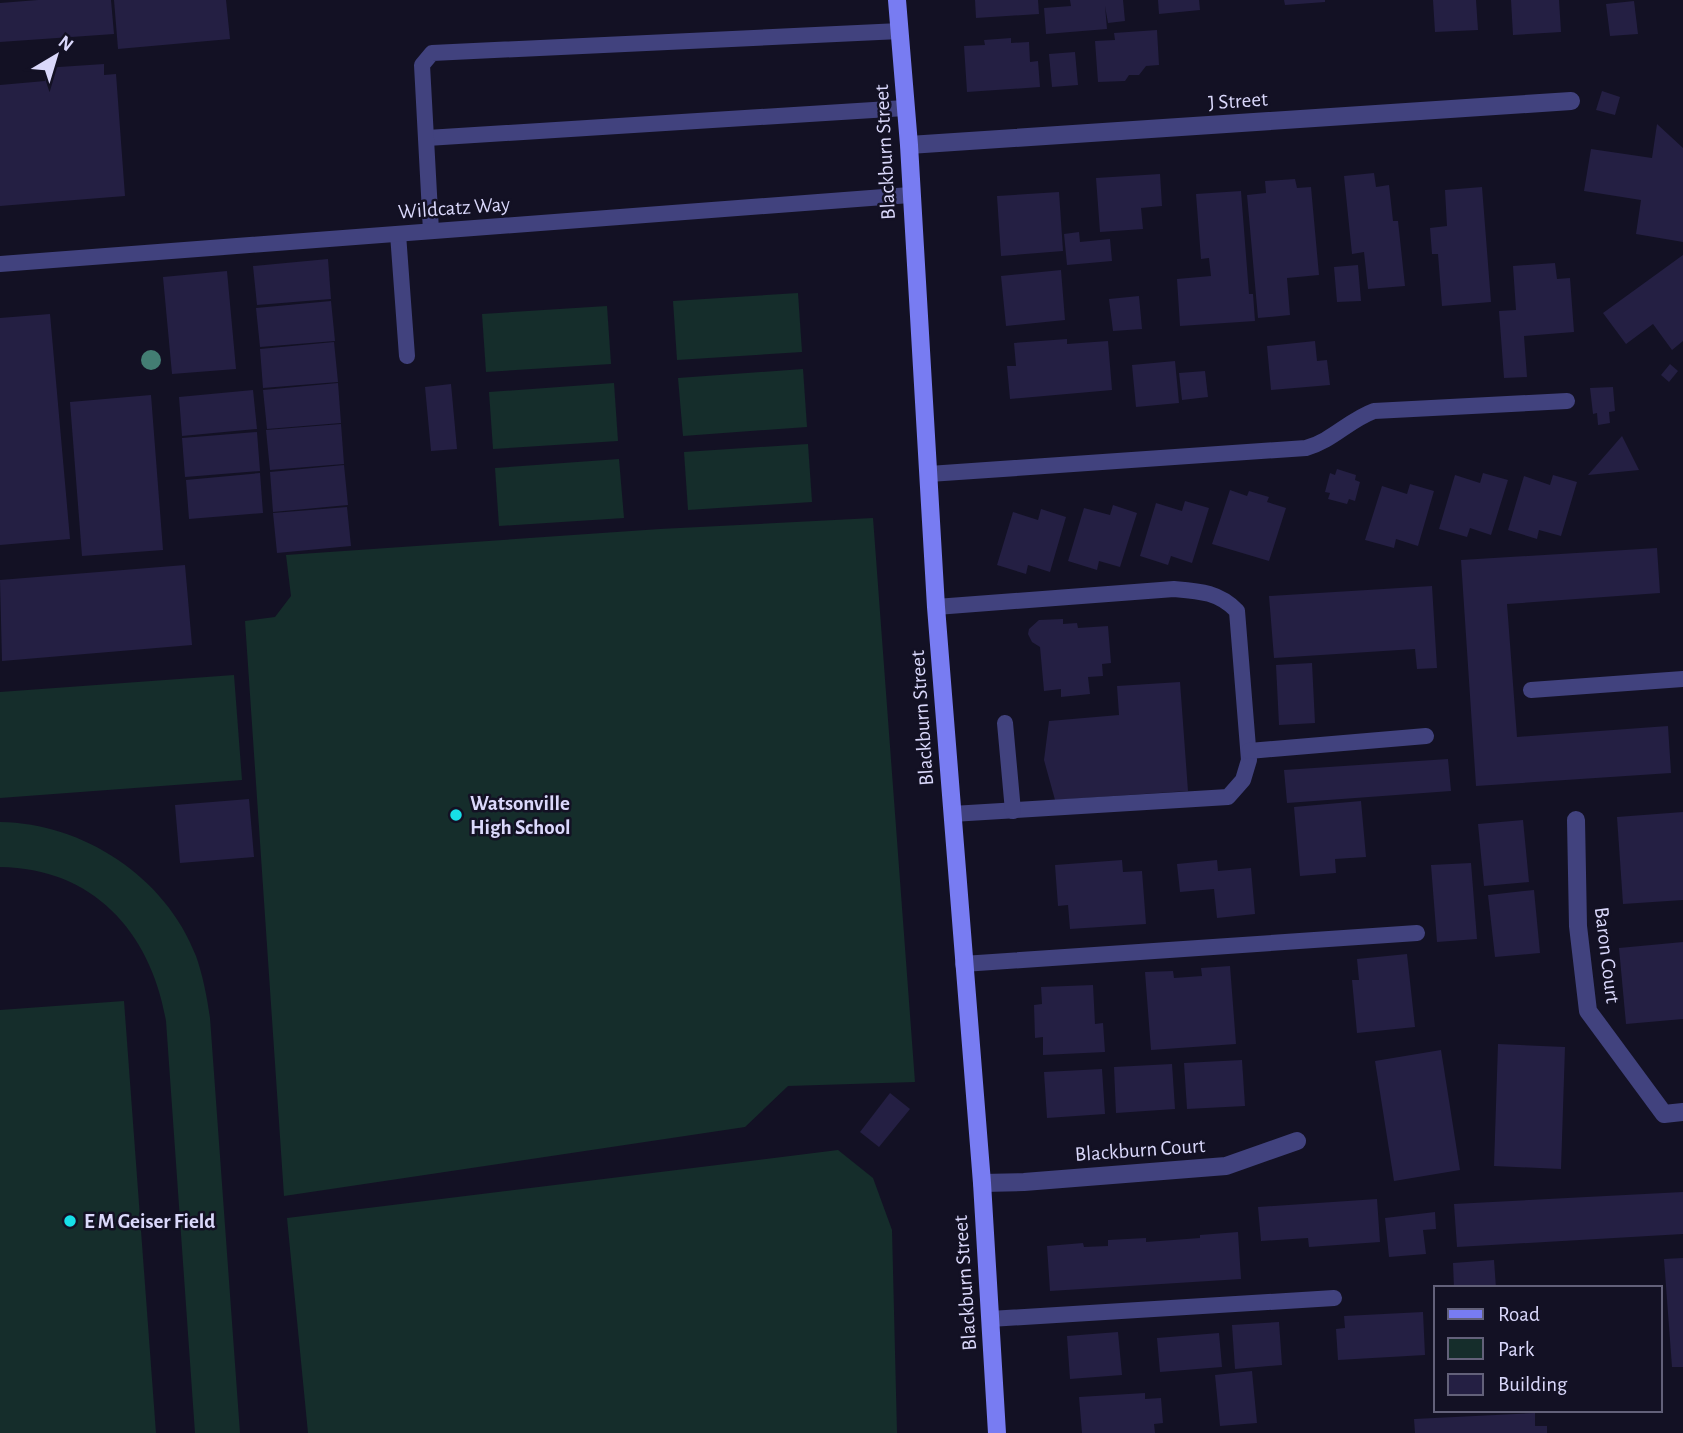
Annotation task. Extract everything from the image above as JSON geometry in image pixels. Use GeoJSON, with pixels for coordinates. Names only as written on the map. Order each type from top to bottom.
{"type":"FeatureCollection","features":[{"type":"Feature","properties":{"kind":"street","name":"Blackburn Street"},"geometry":{"type":"LineString","coordinates":[[897,0],[909,145],[936,607],[982,1183],[997,1433]]}},
{"type":"Feature","properties":{"kind":"street","name":"J Street"},"geometry":{"type":"LineString","coordinates":[[909,145],[1571,101]]}},
{"type":"Feature","properties":{"kind":"street","name":"Baron Court"},"geometry":{"type":"LineString","coordinates":[[1576,820],[1578,926],[1588,1011],[1664,1114],[1683,1112]]}},
{"type":"Feature","properties":{"kind":"street","name":"Blackburn Court"},"geometry":{"type":"LineString","coordinates":[[982,1183],[1226,1166],[1297,1141]]}},
{"type":"Feature","properties":{"kind":"lane"},"geometry":{"type":"LineString","coordinates":[[431,231],[422,65],[432,53],[900,31]]}},
{"type":"Feature","properties":{"kind":"lane"},"geometry":{"type":"LineString","coordinates":[[427,138],[905,108]]}},
{"type":"Feature","properties":{"kind":"lane","name":"Wildcatz Way"},"geometry":{"type":"LineString","coordinates":[[0,264],[910,195]]}},
{"type":"Feature","properties":{"kind":"lane"},"geometry":{"type":"LineString","coordinates":[[398,234],[407,356]]}},
{"type":"Feature","properties":{"kind":"lane"},"geometry":{"type":"LineString","coordinates":[[929,474],[1306,448],[1325,442],[1374,411],[1567,401]]}},
{"type":"Feature","properties":{"kind":"lane"},"geometry":{"type":"LineString","coordinates":[[936,607],[1174,589],[1206,591],[1226,599],[1237,611],[1250,760],[1242,780],[1228,797],[952,814]]}},
{"type":"Feature","properties":{"kind":"lane"},"geometry":{"type":"LineString","coordinates":[[1531,690],[1683,679]]}},
{"type":"Feature","properties":{"kind":"lane"},"geometry":{"type":"LineString","coordinates":[[1006,723],[1013,811]]}},
{"type":"Feature","properties":{"kind":"lane"},"geometry":{"type":"LineString","coordinates":[[1249,751],[1426,736]]}},
{"type":"Feature","properties":{"kind":"lane"},"geometry":{"type":"LineString","coordinates":[[963,964],[1417,933]]}},
{"type":"Feature","properties":{"kind":"lane"},"geometry":{"type":"LineString","coordinates":[[990,1319],[1334,1298]]}},
{"type":"Feature","properties":{"kind":"green space"},"geometry":{"type":"Polygon","coordinates":[[[798,293],[802,352],[677,360],[673,301],[798,293]]]}},
{"type":"Feature","properties":{"kind":"green space"},"geometry":{"type":"Polygon","coordinates":[[[607,306],[611,364],[486,372],[482,314],[607,306]]]}},
{"type":"Feature","properties":{"kind":"green space"},"geometry":{"type":"Polygon","coordinates":[[[803,369],[807,427],[683,436],[678,378],[803,369]]]}},
{"type":"Feature","properties":{"kind":"green space"},"geometry":{"type":"Polygon","coordinates":[[[614,383],[618,441],[493,449],[489,392],[614,383]]]}},
{"type":"Feature","properties":{"kind":"green space"},"geometry":{"type":"Polygon","coordinates":[[[808,444],[812,502],[688,510],[684,452],[808,444]]]}},
{"type":"Feature","properties":{"kind":"green space"},"geometry":{"type":"Polygon","coordinates":[[[619,459],[624,518],[499,526],[495,468],[619,459]]]}},
{"type":"Feature","properties":{"kind":"green space"},"geometry":{"type":"Polygon","coordinates":[[[873,518],[915,1082],[788,1086],[745,1127],[284,1196],[245,621],[275,617],[291,596],[286,555],[660,529],[873,518]]]}},
{"type":"Feature","properties":{"kind":"green space"},"geometry":{"type":"Polygon","coordinates":[[[234,675],[242,780],[0,798],[0,692],[234,675]]]}},
{"type":"Feature","properties":{"kind":"green space"},"geometry":{"type":"Polygon","coordinates":[[[0,822],[61,832],[91,844],[118,860],[143,879],[164,902],[182,928],[196,956],[210,1018],[240,1433],[195,1433],[166,1021],[147,960],[132,934],[113,911],[90,893],[63,879],[34,870],[0,867],[0,822]]]}},
{"type":"Feature","properties":{"kind":"green space","name":"E M Geiser Field"},"geometry":{"type":"Polygon","coordinates":[[[124,1001],[156,1433],[0,1433],[0,1010],[124,1001]]]}},
{"type":"Feature","properties":{"kind":"green space"},"geometry":{"type":"Polygon","coordinates":[[[838,1150],[873,1178],[892,1230],[897,1433],[308,1433],[287,1218],[838,1150]]]}},
{"type":"Feature","properties":{"kind":"building"},"geometry":{"type":"Polygon","coordinates":[[[111,0],[114,34],[0,42],[0,3],[111,0]]]}},
{"type":"Feature","properties":{"kind":"building"},"geometry":{"type":"Polygon","coordinates":[[[114,0],[226,0],[230,39],[118,49],[114,0]]]}},
{"type":"Feature","properties":{"kind":"building"},"geometry":{"type":"Polygon","coordinates":[[[975,0],[1038,0],[1039,14],[976,18],[975,0]]]}},
{"type":"Feature","properties":{"kind":"building"},"geometry":{"type":"Polygon","coordinates":[[[1070,0],[1123,0],[1125,21],[1108,23],[1105,6],[1107,29],[1046,34],[1044,8],[1071,6],[1070,0]]]}},
{"type":"Feature","properties":{"kind":"building"},"geometry":{"type":"Polygon","coordinates":[[[1158,0],[1199,0],[1200,10],[1159,14],[1158,0]]]}},
{"type":"Feature","properties":{"kind":"building"},"geometry":{"type":"Polygon","coordinates":[[[1284,0],[1325,0],[1325,2],[1285,5],[1284,0]]]}},
{"type":"Feature","properties":{"kind":"building"},"geometry":{"type":"Polygon","coordinates":[[[1433,0],[1476,0],[1478,30],[1435,32],[1433,0]]]}},
{"type":"Feature","properties":{"kind":"building"},"geometry":{"type":"Polygon","coordinates":[[[1511,0],[1559,0],[1561,32],[1513,35],[1511,0]]]}},
{"type":"Feature","properties":{"kind":"building"},"geometry":{"type":"Polygon","coordinates":[[[1634,1],[1638,34],[1610,36],[1606,4],[1634,1]]]}},
{"type":"Feature","properties":{"kind":"building"},"geometry":{"type":"Polygon","coordinates":[[[1157,30],[1159,65],[1146,66],[1139,75],[1129,75],[1125,81],[1098,82],[1095,41],[1115,40],[1114,33],[1157,30]]]}},
{"type":"Feature","properties":{"kind":"building"},"geometry":{"type":"Polygon","coordinates":[[[1011,38],[1011,43],[1029,42],[1030,62],[1038,61],[1040,87],[967,92],[964,46],[985,45],[984,40],[1011,38]]]}},
{"type":"Feature","properties":{"kind":"building"},"geometry":{"type":"Polygon","coordinates":[[[1075,52],[1078,85],[1052,87],[1049,54],[1075,52]]]}},
{"type":"Feature","properties":{"kind":"building"},"geometry":{"type":"Polygon","coordinates":[[[104,64],[104,75],[116,74],[125,196],[0,206],[0,85],[45,81],[44,68],[104,64]]]}},
{"type":"Feature","properties":{"kind":"building"},"geometry":{"type":"Polygon","coordinates":[[[1602,91],[1620,97],[1615,115],[1596,110],[1602,91]]]}},
{"type":"Feature","properties":{"kind":"building"},"geometry":{"type":"Polygon","coordinates":[[[1657,124],[1683,148],[1683,242],[1636,234],[1641,200],[1584,191],[1591,149],[1652,158],[1657,124]]]}},
{"type":"Feature","properties":{"kind":"building"},"geometry":{"type":"Polygon","coordinates":[[[1374,173],[1376,187],[1389,185],[1393,221],[1398,221],[1405,286],[1368,289],[1364,252],[1352,254],[1344,176],[1374,173]]]}},
{"type":"Feature","properties":{"kind":"building"},"geometry":{"type":"Polygon","coordinates":[[[1160,174],[1162,206],[1141,208],[1143,229],[1100,232],[1096,178],[1160,174]]]}},
{"type":"Feature","properties":{"kind":"building"},"geometry":{"type":"Polygon","coordinates":[[[1295,179],[1297,188],[1311,187],[1319,275],[1287,278],[1290,315],[1258,318],[1247,195],[1266,193],[1265,181],[1295,179]]]}},
{"type":"Feature","properties":{"kind":"building"},"geometry":{"type":"Polygon","coordinates":[[[1482,187],[1491,302],[1442,306],[1438,254],[1432,254],[1430,228],[1447,226],[1445,190],[1482,187]]]}},
{"type":"Feature","properties":{"kind":"building"},"geometry":{"type":"Polygon","coordinates":[[[1241,191],[1249,294],[1253,294],[1255,321],[1180,326],[1177,279],[1211,276],[1209,258],[1201,259],[1196,194],[1241,191]]]}},
{"type":"Feature","properties":{"kind":"building"},"geometry":{"type":"Polygon","coordinates":[[[1059,192],[1063,251],[1001,256],[997,196],[1059,192]]]}},
{"type":"Feature","properties":{"kind":"building"},"geometry":{"type":"Polygon","coordinates":[[[1079,232],[1080,242],[1110,239],[1112,261],[1067,265],[1064,234],[1079,232]]]}},
{"type":"Feature","properties":{"kind":"building"},"geometry":{"type":"Polygon","coordinates":[[[1683,255],[1683,341],[1672,350],[1653,324],[1626,344],[1603,313],[1683,255]]]}},
{"type":"Feature","properties":{"kind":"building"},"geometry":{"type":"Polygon","coordinates":[[[328,259],[331,299],[257,305],[253,266],[328,259]]]}},
{"type":"Feature","properties":{"kind":"building"},"geometry":{"type":"Polygon","coordinates":[[[1555,263],[1557,279],[1570,278],[1574,332],[1524,336],[1527,377],[1504,378],[1499,311],[1516,310],[1513,266],[1555,263]]]}},
{"type":"Feature","properties":{"kind":"building"},"geometry":{"type":"Polygon","coordinates":[[[1358,265],[1361,301],[1337,302],[1334,267],[1358,265]]]}},
{"type":"Feature","properties":{"kind":"building"},"geometry":{"type":"Polygon","coordinates":[[[1061,270],[1065,320],[1006,326],[1001,276],[1061,270]]]}},
{"type":"Feature","properties":{"kind":"building"},"geometry":{"type":"Polygon","coordinates":[[[227,271],[236,369],[172,374],[163,277],[227,271]]]}},
{"type":"Feature","properties":{"kind":"building"},"geometry":{"type":"Polygon","coordinates":[[[1139,296],[1142,329],[1113,331],[1109,299],[1139,296]]]}},
{"type":"Feature","properties":{"kind":"building"},"geometry":{"type":"Polygon","coordinates":[[[331,301],[335,341],[260,347],[256,308],[331,301]]]}},
{"type":"Feature","properties":{"kind":"building"},"geometry":{"type":"Polygon","coordinates":[[[50,314],[70,539],[0,545],[0,318],[50,314]]]}},
{"type":"Feature","properties":{"kind":"building"},"geometry":{"type":"Polygon","coordinates":[[[1067,339],[1067,344],[1108,341],[1112,390],[1010,399],[1007,366],[1016,366],[1014,343],[1067,339]]]}},
{"type":"Feature","properties":{"kind":"building"},"geometry":{"type":"Polygon","coordinates":[[[1315,341],[1317,361],[1327,360],[1330,385],[1271,390],[1267,346],[1315,341]]]}},
{"type":"Feature","properties":{"kind":"building"},"geometry":{"type":"Polygon","coordinates":[[[334,342],[338,382],[263,388],[260,349],[334,342]]]}},
{"type":"Feature","properties":{"kind":"building"},"geometry":{"type":"Polygon","coordinates":[[[1175,361],[1179,403],[1136,407],[1132,365],[1175,361]]]}},
{"type":"Feature","properties":{"kind":"building"},"geometry":{"type":"Polygon","coordinates":[[[1670,364],[1678,371],[1669,382],[1661,375],[1670,364]]]}},
{"type":"Feature","properties":{"kind":"building"},"geometry":{"type":"Polygon","coordinates":[[[1205,371],[1208,397],[1182,400],[1179,373],[1205,371]]]}},
{"type":"Feature","properties":{"kind":"building"},"geometry":{"type":"Polygon","coordinates":[[[338,383],[341,423],[267,429],[263,390],[338,383]]]}},
{"type":"Feature","properties":{"kind":"building"},"geometry":{"type":"Polygon","coordinates":[[[451,384],[457,449],[431,451],[425,387],[451,384]]]}},
{"type":"Feature","properties":{"kind":"building"},"geometry":{"type":"Polygon","coordinates":[[[1613,387],[1615,411],[1609,412],[1610,423],[1598,425],[1597,413],[1593,414],[1590,388],[1613,387]]]}},
{"type":"Feature","properties":{"kind":"building"},"geometry":{"type":"Polygon","coordinates":[[[253,390],[257,429],[182,436],[179,397],[253,390]]]}},
{"type":"Feature","properties":{"kind":"building"},"geometry":{"type":"Polygon","coordinates":[[[151,395],[163,550],[82,556],[70,402],[151,395]]]}},
{"type":"Feature","properties":{"kind":"building"},"geometry":{"type":"Polygon","coordinates":[[[341,424],[344,464],[270,470],[266,430],[341,424]]]}},
{"type":"Feature","properties":{"kind":"building"},"geometry":{"type":"Polygon","coordinates":[[[257,432],[260,471],[185,477],[182,438],[257,432]]]}},
{"type":"Feature","properties":{"kind":"building"},"geometry":{"type":"Polygon","coordinates":[[[1622,436],[1639,470],[1588,475],[1622,436]]]}},
{"type":"Feature","properties":{"kind":"building"},"geometry":{"type":"Polygon","coordinates":[[[344,465],[348,505],[273,512],[270,472],[344,465]]]}},
{"type":"Feature","properties":{"kind":"building"},"geometry":{"type":"Polygon","coordinates":[[[1337,469],[1356,475],[1355,480],[1360,482],[1355,501],[1349,499],[1347,504],[1328,499],[1330,493],[1325,492],[1330,473],[1335,475],[1337,469]]]}},
{"type":"Feature","properties":{"kind":"building"},"geometry":{"type":"Polygon","coordinates":[[[260,473],[263,513],[189,519],[186,480],[260,473]]]}},
{"type":"Feature","properties":{"kind":"building"},"geometry":{"type":"Polygon","coordinates":[[[1483,473],[1508,480],[1491,535],[1470,528],[1467,537],[1439,529],[1455,475],[1480,483],[1483,473]]]}},
{"type":"Feature","properties":{"kind":"building"},"geometry":{"type":"Polygon","coordinates":[[[1553,475],[1577,482],[1561,536],[1539,530],[1537,539],[1508,530],[1524,476],[1550,485],[1553,475]]]}},
{"type":"Feature","properties":{"kind":"building"},"geometry":{"type":"Polygon","coordinates":[[[1410,484],[1434,491],[1418,546],[1396,539],[1394,548],[1365,540],[1382,486],[1407,494],[1410,484]]]}},
{"type":"Feature","properties":{"kind":"building"},"geometry":{"type":"Polygon","coordinates":[[[1230,490],[1247,496],[1249,491],[1269,497],[1267,502],[1286,508],[1269,561],[1212,544],[1230,490]]]}},
{"type":"Feature","properties":{"kind":"building"},"geometry":{"type":"Polygon","coordinates":[[[1185,501],[1209,508],[1192,563],[1171,556],[1168,565],[1140,556],[1156,503],[1182,511],[1185,501]]]}},
{"type":"Feature","properties":{"kind":"building"},"geometry":{"type":"Polygon","coordinates":[[[1113,505],[1137,513],[1120,567],[1099,561],[1097,570],[1068,561],[1084,508],[1110,515],[1113,505]]]}},
{"type":"Feature","properties":{"kind":"building"},"geometry":{"type":"Polygon","coordinates":[[[347,507],[351,546],[277,553],[273,513],[347,507]]]}},
{"type":"Feature","properties":{"kind":"building"},"geometry":{"type":"Polygon","coordinates":[[[1041,509],[1066,517],[1050,572],[1028,565],[1026,574],[997,565],[1013,512],[1038,520],[1041,509]]]}},
{"type":"Feature","properties":{"kind":"building"},"geometry":{"type":"Polygon","coordinates":[[[1657,548],[1660,593],[1507,604],[1517,737],[1668,726],[1671,773],[1476,786],[1461,560],[1657,548]]]}},
{"type":"Feature","properties":{"kind":"building"},"geometry":{"type":"Polygon","coordinates":[[[185,565],[192,645],[2,661],[0,580],[185,565]]]}},
{"type":"Feature","properties":{"kind":"building"},"geometry":{"type":"Polygon","coordinates":[[[1432,586],[1437,668],[1417,669],[1415,649],[1274,658],[1269,596],[1432,586]]]}},
{"type":"Feature","properties":{"kind":"building"},"geometry":{"type":"Polygon","coordinates":[[[1063,619],[1063,624],[1077,623],[1078,628],[1108,626],[1111,663],[1102,664],[1103,676],[1088,677],[1090,694],[1061,697],[1061,689],[1044,691],[1040,647],[1032,642],[1029,629],[1039,620],[1063,619]]]}},
{"type":"Feature","properties":{"kind":"building"},"geometry":{"type":"Polygon","coordinates":[[[1312,663],[1315,723],[1279,725],[1276,665],[1312,663]]]}},
{"type":"Feature","properties":{"kind":"building"},"geometry":{"type":"Polygon","coordinates":[[[1180,682],[1188,791],[1055,800],[1044,760],[1049,721],[1119,715],[1117,686],[1180,682]]]}},
{"type":"Feature","properties":{"kind":"building"},"geometry":{"type":"Polygon","coordinates":[[[1448,759],[1451,791],[1287,803],[1284,770],[1448,759]]]}},
{"type":"Feature","properties":{"kind":"building"},"geometry":{"type":"Polygon","coordinates":[[[249,799],[254,857],[180,863],[175,805],[249,799]]]}},
{"type":"Feature","properties":{"kind":"building"},"geometry":{"type":"Polygon","coordinates":[[[1361,801],[1366,857],[1335,859],[1336,873],[1300,876],[1294,807],[1361,801]]]}},
{"type":"Feature","properties":{"kind":"building"},"geometry":{"type":"Polygon","coordinates":[[[1683,812],[1683,900],[1623,904],[1617,817],[1683,812]]]}},
{"type":"Feature","properties":{"kind":"building"},"geometry":{"type":"Polygon","coordinates":[[[1523,820],[1529,882],[1484,886],[1478,824],[1523,820]]]}},
{"type":"Feature","properties":{"kind":"building"},"geometry":{"type":"Polygon","coordinates":[[[1122,860],[1123,872],[1142,871],[1146,924],[1070,929],[1068,905],[1058,906],[1055,865],[1122,860]]]}},
{"type":"Feature","properties":{"kind":"building"},"geometry":{"type":"Polygon","coordinates":[[[1217,860],[1218,871],[1251,868],[1255,914],[1217,918],[1214,889],[1180,892],[1177,864],[1217,860]]]}},
{"type":"Feature","properties":{"kind":"building"},"geometry":{"type":"Polygon","coordinates":[[[1471,863],[1477,939],[1437,942],[1431,865],[1471,863]]]}},
{"type":"Feature","properties":{"kind":"building"},"geometry":{"type":"Polygon","coordinates":[[[1534,890],[1540,953],[1495,957],[1488,895],[1534,890]]]}},
{"type":"Feature","properties":{"kind":"building"},"geometry":{"type":"Polygon","coordinates":[[[1683,942],[1683,1019],[1626,1024],[1619,948],[1683,942]]]}},
{"type":"Feature","properties":{"kind":"building"},"geometry":{"type":"Polygon","coordinates":[[[1407,954],[1415,1027],[1357,1033],[1352,980],[1359,980],[1357,959],[1407,954]]]}},
{"type":"Feature","properties":{"kind":"building"},"geometry":{"type":"Polygon","coordinates":[[[1230,966],[1236,1044],[1151,1050],[1145,972],[1173,971],[1174,978],[1202,976],[1201,968],[1230,966]]]}},
{"type":"Feature","properties":{"kind":"building"},"geometry":{"type":"Polygon","coordinates":[[[1093,985],[1095,1024],[1103,1023],[1105,1052],[1043,1055],[1043,1037],[1035,1038],[1034,1005],[1042,1004],[1041,987],[1093,985]]]}},
{"type":"Feature","properties":{"kind":"building"},"geometry":{"type":"Polygon","coordinates":[[[1498,1044],[1565,1047],[1561,1169],[1494,1166],[1498,1044]]]}},
{"type":"Feature","properties":{"kind":"building"},"geometry":{"type":"Polygon","coordinates":[[[1441,1050],[1460,1170],[1394,1181],[1375,1061],[1441,1050]]]}},
{"type":"Feature","properties":{"kind":"building"},"geometry":{"type":"Polygon","coordinates":[[[1242,1060],[1245,1106],[1187,1109],[1184,1063],[1242,1060]]]}},
{"type":"Feature","properties":{"kind":"building"},"geometry":{"type":"Polygon","coordinates":[[[1172,1064],[1175,1109],[1116,1113],[1114,1067],[1172,1064]]]}},
{"type":"Feature","properties":{"kind":"building"},"geometry":{"type":"Polygon","coordinates":[[[1102,1069],[1105,1114],[1047,1118],[1044,1072],[1102,1069]]]}},
{"type":"Feature","properties":{"kind":"building"},"geometry":{"type":"Polygon","coordinates":[[[890,1093],[910,1109],[879,1147],[860,1132],[890,1093]]]}},
{"type":"Feature","properties":{"kind":"building"},"geometry":{"type":"Polygon","coordinates":[[[1683,1192],[1683,1234],[1457,1247],[1454,1204],[1683,1192]]]}},
{"type":"Feature","properties":{"kind":"building"},"geometry":{"type":"Polygon","coordinates":[[[1377,1199],[1380,1242],[1309,1247],[1308,1238],[1261,1241],[1258,1207],[1377,1199]]]}},
{"type":"Feature","properties":{"kind":"building"},"geometry":{"type":"Polygon","coordinates":[[[1435,1212],[1436,1229],[1423,1230],[1426,1254],[1389,1257],[1385,1218],[1435,1212]]]}},
{"type":"Feature","properties":{"kind":"building"},"geometry":{"type":"Polygon","coordinates":[[[1238,1232],[1241,1279],[1050,1291],[1047,1246],[1083,1243],[1084,1247],[1108,1246],[1108,1240],[1146,1238],[1146,1242],[1238,1232]]]}},
{"type":"Feature","properties":{"kind":"building"},"geometry":{"type":"Polygon","coordinates":[[[1683,1258],[1683,1367],[1672,1367],[1664,1259],[1683,1258]]]}},
{"type":"Feature","properties":{"kind":"building"},"geometry":{"type":"Polygon","coordinates":[[[1494,1260],[1496,1286],[1454,1286],[1453,1263],[1494,1260]]]}},
{"type":"Feature","properties":{"kind":"building"},"geometry":{"type":"Polygon","coordinates":[[[1423,1312],[1425,1355],[1338,1360],[1336,1329],[1345,1328],[1344,1316],[1423,1312]]]}},
{"type":"Feature","properties":{"kind":"building"},"geometry":{"type":"Polygon","coordinates":[[[1279,1322],[1282,1365],[1235,1369],[1232,1325],[1279,1322]]]}},
{"type":"Feature","properties":{"kind":"building"},"geometry":{"type":"Polygon","coordinates":[[[1118,1332],[1122,1375],[1070,1379],[1067,1336],[1118,1332]]]}},
{"type":"Feature","properties":{"kind":"building"},"geometry":{"type":"Polygon","coordinates":[[[1219,1333],[1222,1367],[1160,1372],[1157,1338],[1219,1333]]]}},
{"type":"Feature","properties":{"kind":"building"},"geometry":{"type":"Polygon","coordinates":[[[1252,1371],[1257,1423],[1220,1426],[1215,1375],[1252,1371]]]}},
{"type":"Feature","properties":{"kind":"building"},"geometry":{"type":"Polygon","coordinates":[[[1145,1393],[1145,1399],[1161,1398],[1163,1423],[1154,1424],[1155,1433],[1082,1433],[1079,1397],[1145,1393]]]}},
{"type":"Feature","properties":{"kind":"building"},"geometry":{"type":"Polygon","coordinates":[[[1535,1413],[1535,1426],[1547,1426],[1547,1433],[1415,1433],[1414,1419],[1535,1413]]]}},
{"type":"Feature","properties":{"kind":"place","name":"Watsonville High School"},"geometry":{"type":"Point","coordinates":[456,815]}},
{"type":"Feature","properties":{"kind":"place","name":"E M Geiser Field"},"geometry":{"type":"Point","coordinates":[70,1221]}}]}
